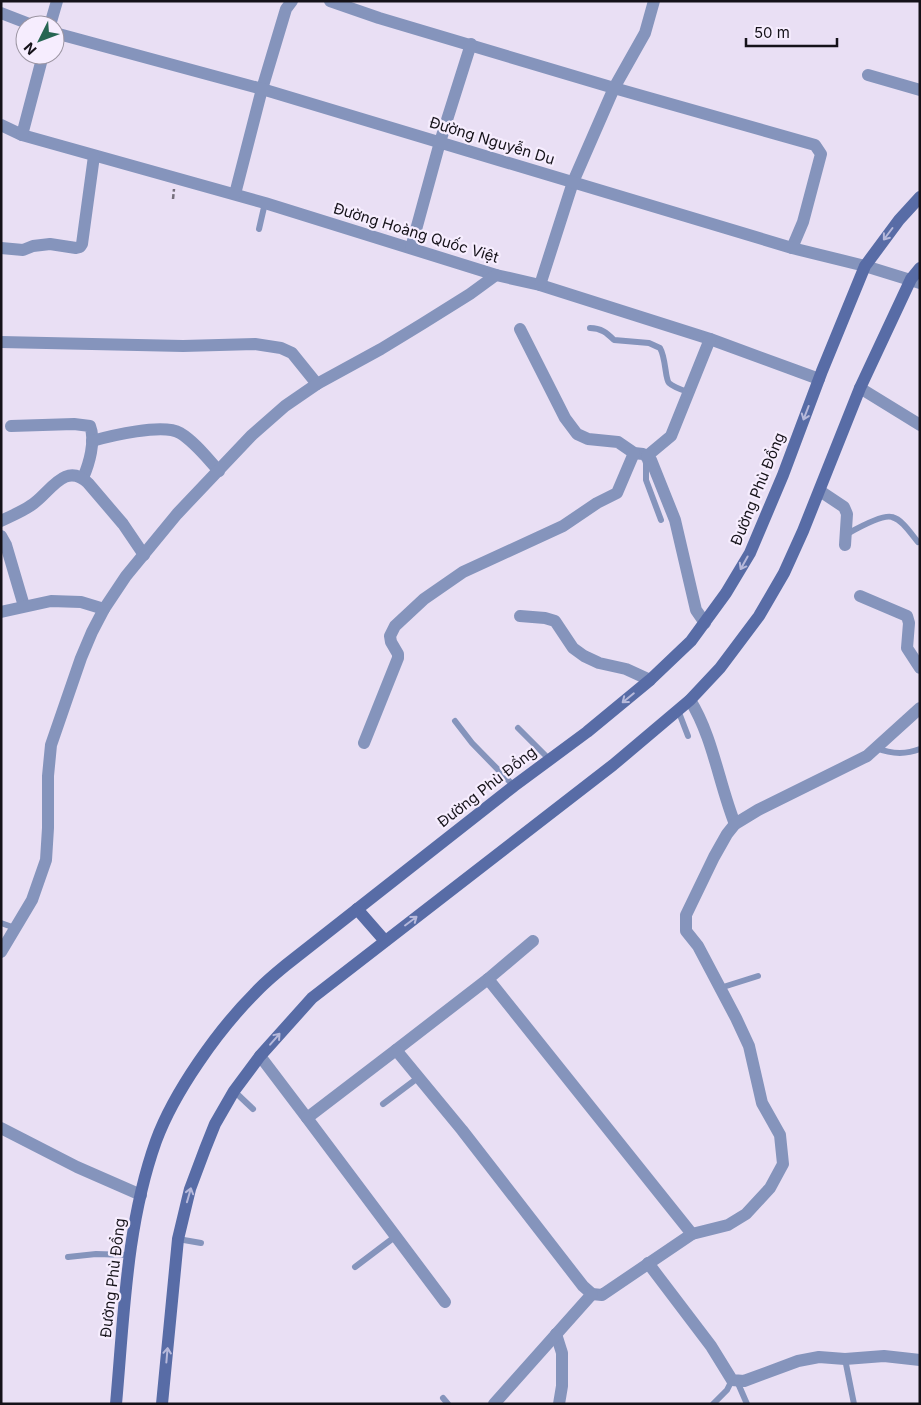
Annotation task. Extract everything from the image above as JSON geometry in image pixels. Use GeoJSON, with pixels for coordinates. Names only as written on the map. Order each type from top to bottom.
{"type":"FeatureCollection","features":[{"type":"Feature","properties":{"kind":"main road","name":"Đường Phù Đổng"},"geometry":{"type":"LineString","coordinates":[[116,1404],[129,1255],[141,1196],[156,1141],[178,1097],[200,1061],[229,1022],[255,992],[514,786],[587,732],[683,650],[726,593],[750,553],[783,475],[819,379],[865,266],[899,220],[920,197]]}},
{"type":"Feature","properties":{"kind":"main road"},"geometry":{"type":"LineString","coordinates":[[162,1404],[178,1239],[190,1189],[205,1149],[215,1124],[234,1092],[260,1056],[312,998],[613,766],[690,700],[720,668],[759,616],[784,573],[820,491],[860,388],[920,268]]}},
{"type":"Feature","properties":{"kind":"main road"},"geometry":{"type":"LineString","coordinates":[[357,909],[385,941]]}},
{"type":"Feature","properties":{"kind":"street"},"geometry":{"type":"LineString","coordinates":[[53,15],[57,1]]}},
{"type":"Feature","properties":{"kind":"street"},"geometry":{"type":"LineString","coordinates":[[234,194],[286,9],[292,1]]}},
{"type":"Feature","properties":{"kind":"street"},"geometry":{"type":"LineString","coordinates":[[330,1],[379,18],[614,88],[736,121],[815,145],[821,154],[803,222],[792,248]]}},
{"type":"Feature","properties":{"kind":"street"},"geometry":{"type":"LineString","coordinates":[[540,285],[573,182],[614,88],[645,33],[654,1]]}},
{"type":"Feature","properties":{"kind":"street"},"geometry":{"type":"LineString","coordinates":[[1,13],[15,18]]}},
{"type":"Feature","properties":{"kind":"street","name":"Đường Nguyễn Du"},"geometry":{"type":"LineString","coordinates":[[65,36],[262,89],[792,248],[865,266],[915,281]]}},
{"type":"Feature","properties":{"kind":"street"},"geometry":{"type":"LineString","coordinates":[[410,248],[440,142],[471,44]]}},
{"type":"Feature","properties":{"kind":"street"},"geometry":{"type":"LineString","coordinates":[[22,135],[40,65]]}},
{"type":"Feature","properties":{"kind":"street"},"geometry":{"type":"LineString","coordinates":[[868,75],[920,90]]}},
{"type":"Feature","properties":{"kind":"street","name":"Đường Hoàng Quốc Việt"},"geometry":{"type":"LineString","coordinates":[[1,125],[22,135],[265,203],[496,275],[540,285],[710,339],[819,379]]}},
{"type":"Feature","properties":{"kind":"street"},"geometry":{"type":"LineString","coordinates":[[1,248],[23,250],[33,246],[50,244],[76,248],[80,246],[82,244],[94,156]]}},
{"type":"Feature","properties":{"kind":"street"},"geometry":{"type":"LineString","coordinates":[[1,952],[32,900],[46,860],[48,776],[51,745],[81,658],[104,610],[126,576],[177,514],[252,435],[286,406],[316,384],[381,349],[470,294],[496,275]]}},
{"type":"Feature","properties":{"kind":"street"},"geometry":{"type":"LineString","coordinates":[[520,329],[565,418],[577,434],[588,439],[618,442],[651,460],[675,520],[696,610],[705,623]]}},
{"type":"Feature","properties":{"kind":"street"},"geometry":{"type":"LineString","coordinates":[[364,743],[398,658],[390,636],[395,626],[424,599],[463,572],[563,526],[597,503],[617,493],[641,454],[671,436],[710,339]]}},
{"type":"Feature","properties":{"kind":"street"},"geometry":{"type":"LineString","coordinates":[[1,342],[182,346],[255,344],[281,348],[292,353],[316,384]]}},
{"type":"Feature","properties":{"kind":"street"},"geometry":{"type":"LineString","coordinates":[[860,388],[920,425]]}},
{"type":"Feature","properties":{"kind":"street"},"geometry":{"type":"LineString","coordinates":[[11,426],[87,425],[91,428],[92,441],[83,478]]}},
{"type":"Feature","properties":{"kind":"street"},"geometry":{"type":"LineString","coordinates":[[92,441],[129,432],[163,430],[178,432],[196,446],[219,471]]}},
{"type":"Feature","properties":{"kind":"street"},"geometry":{"type":"LineString","coordinates":[[1,521],[31,506],[63,477],[73,475],[83,478],[123,524],[144,555]]}},
{"type":"Feature","properties":{"kind":"street"},"geometry":{"type":"LineString","coordinates":[[820,491],[844,507],[847,514],[846,539]]}},
{"type":"Feature","properties":{"kind":"street"},"geometry":{"type":"LineString","coordinates":[[1,536],[6,545],[24,606]]}},
{"type":"Feature","properties":{"kind":"street"},"geometry":{"type":"LineString","coordinates":[[860,596],[907,616],[909,623],[908,648],[920,668]]}},
{"type":"Feature","properties":{"kind":"street"},"geometry":{"type":"LineString","coordinates":[[1,612],[51,601],[81,602],[104,610]]}},
{"type":"Feature","properties":{"kind":"street"},"geometry":{"type":"LineString","coordinates":[[520,616],[545,618],[555,622],[573,648],[584,656],[599,663],[626,669],[650,680]]}},
{"type":"Feature","properties":{"kind":"street"},"geometry":{"type":"LineString","coordinates":[[690,700],[699,714],[725,800],[735,824]]}},
{"type":"Feature","properties":{"kind":"street"},"geometry":{"type":"LineString","coordinates":[[396,1050],[566,1266],[592,1294],[602,1295],[692,1234],[728,1224],[746,1214],[770,1188],[783,1164],[780,1135],[762,1103],[748,1046],[736,1018],[698,946],[686,931],[686,915],[714,857],[735,824],[758,810],[867,756],[920,708]]}},
{"type":"Feature","properties":{"kind":"street"},"geometry":{"type":"LineString","coordinates":[[306,1118],[396,1050],[532,942]]}},
{"type":"Feature","properties":{"kind":"street"},"geometry":{"type":"LineString","coordinates":[[488,978],[692,1234]]}},
{"type":"Feature","properties":{"kind":"street"},"geometry":{"type":"LineString","coordinates":[[260,1056],[445,1302]]}},
{"type":"Feature","properties":{"kind":"street"},"geometry":{"type":"LineString","coordinates":[[1,1128],[77,1168],[141,1196]]}},
{"type":"Feature","properties":{"kind":"street"},"geometry":{"type":"LineString","coordinates":[[648,1263],[711,1346],[734,1380],[744,1381],[798,1361],[819,1357],[845,1359],[884,1356],[920,1360]]}},
{"type":"Feature","properties":{"kind":"street"},"geometry":{"type":"LineString","coordinates":[[494,1404],[592,1294]]}},
{"type":"Feature","properties":{"kind":"street"},"geometry":{"type":"LineString","coordinates":[[556,1334],[562,1353],[562,1386],[559,1404]]}},
{"type":"Feature","properties":{"kind":"lane"},"geometry":{"type":"LineString","coordinates":[[259,229],[265,203]]}},
{"type":"Feature","properties":{"kind":"lane"},"geometry":{"type":"LineString","coordinates":[[590,328],[597,328],[607,333],[614,340],[649,343],[660,348],[665,358],[669,384],[688,392]]}},
{"type":"Feature","properties":{"kind":"lane"},"geometry":{"type":"LineString","coordinates":[[641,454],[646,463],[646,480],[661,520]]}},
{"type":"Feature","properties":{"kind":"lane"},"geometry":{"type":"LineString","coordinates":[[846,539],[878,519],[890,516],[904,525],[918,542]]}},
{"type":"Feature","properties":{"kind":"lane"},"geometry":{"type":"LineString","coordinates":[[678,710],[688,736]]}},
{"type":"Feature","properties":{"kind":"lane"},"geometry":{"type":"LineString","coordinates":[[455,721],[472,743],[514,786]]}},
{"type":"Feature","properties":{"kind":"lane"},"geometry":{"type":"LineString","coordinates":[[518,728],[550,760]]}},
{"type":"Feature","properties":{"kind":"lane"},"geometry":{"type":"LineString","coordinates":[[876,748],[889,753],[910,753],[920,749]]}},
{"type":"Feature","properties":{"kind":"lane"},"geometry":{"type":"LineString","coordinates":[[1,923],[15,928]]}},
{"type":"Feature","properties":{"kind":"lane"},"geometry":{"type":"LineString","coordinates":[[720,988],[758,976]]}},
{"type":"Feature","properties":{"kind":"lane"},"geometry":{"type":"LineString","coordinates":[[383,1104],[419,1077]]}},
{"type":"Feature","properties":{"kind":"lane"},"geometry":{"type":"LineString","coordinates":[[234,1092],[253,1109]]}},
{"type":"Feature","properties":{"kind":"lane"},"geometry":{"type":"LineString","coordinates":[[355,1267],[396,1236]]}},
{"type":"Feature","properties":{"kind":"lane"},"geometry":{"type":"LineString","coordinates":[[178,1239],[201,1243]]}},
{"type":"Feature","properties":{"kind":"lane"},"geometry":{"type":"LineString","coordinates":[[68,1257],[96,1254],[129,1255]]}},
{"type":"Feature","properties":{"kind":"lane"},"geometry":{"type":"LineString","coordinates":[[845,1359],[854,1404]]}},
{"type":"Feature","properties":{"kind":"lane"},"geometry":{"type":"LineString","coordinates":[[713,1404],[734,1380],[747,1404]]}}]}
